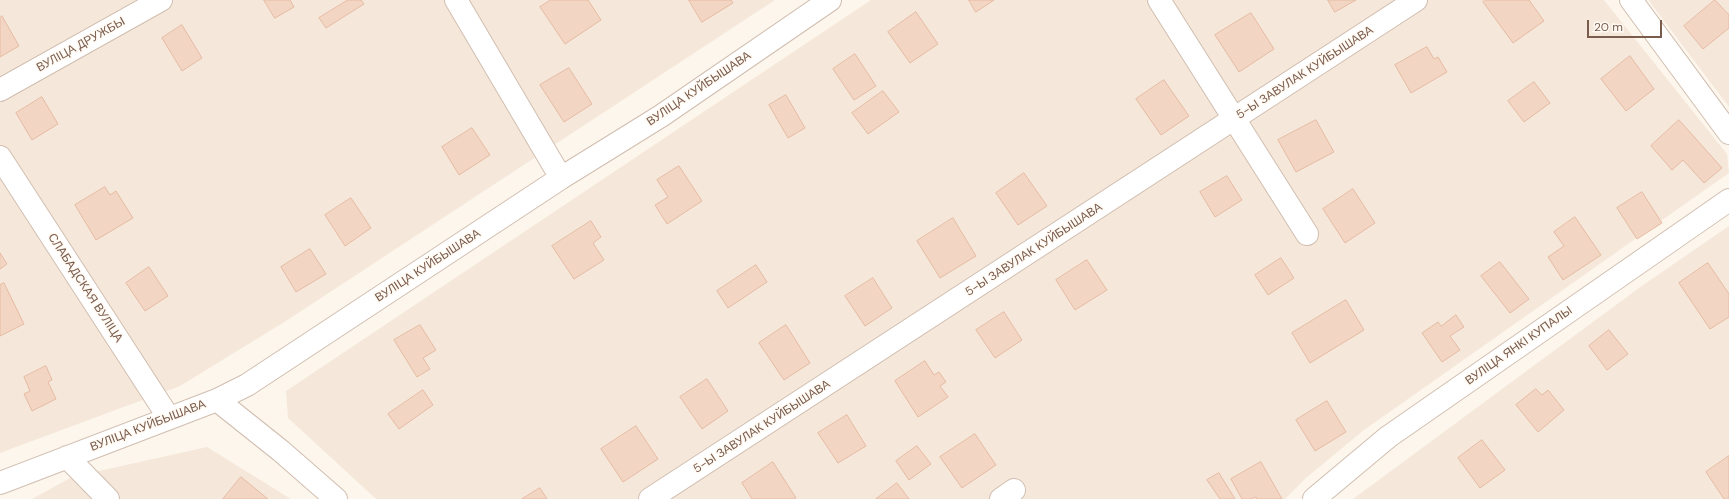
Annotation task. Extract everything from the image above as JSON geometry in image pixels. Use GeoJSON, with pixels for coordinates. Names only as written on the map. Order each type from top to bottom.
{"type":"FeatureCollection","features":[{"type":"Feature","properties":{"kind":"street","name":"ВУЛІЦА ДРУЖБЫ"},"geometry":{"type":"LineString","coordinates":[[0,90],[161,0]]}},
{"type":"Feature","properties":{"kind":"street"},"geometry":{"type":"LineString","coordinates":[[456,0],[561,178]]}},
{"type":"Feature","properties":{"kind":"street","name":"ВУЛІЦА КУЙБЫШАВА"},"geometry":{"type":"LineString","coordinates":[[0,484],[217,400],[247,385],[561,178],[661,116],[830,0]]}},
{"type":"Feature","properties":{"kind":"street"},"geometry":{"type":"LineString","coordinates":[[1159,0],[1307,234]]}},
{"type":"Feature","properties":{"kind":"street","name":"5-Ы ЗАВУЛАК КУЙБЫШАВА"},"geometry":{"type":"LineString","coordinates":[[650,499],[1234,120],[1416,0]]}},
{"type":"Feature","properties":{"kind":"street"},"geometry":{"type":"LineString","coordinates":[[1635,1],[1729,133]]}},
{"type":"Feature","properties":{"kind":"street","name":"СЛАБАДСКАЯ ВУЛІЦА"},"geometry":{"type":"LineString","coordinates":[[0,157],[169,418]]}},
{"type":"Feature","properties":{"kind":"street","name":"ВУЛІЦА ЯНКІ КУПАЛЫ"},"geometry":{"type":"LineString","coordinates":[[1314,499],[1388,437],[1729,200]]}},
{"type":"Feature","properties":{"kind":"street"},"geometry":{"type":"LineString","coordinates":[[217,400],[281,451],[336,499]]}},
{"type":"Feature","properties":{"kind":"street"},"geometry":{"type":"LineString","coordinates":[[67,457],[108,499]]}},
{"type":"Feature","properties":{"kind":"shaded area"},"geometry":{"type":"Polygon","coordinates":[[[0,0],[775,0],[286,321],[180,386],[0,453],[0,0]]]}},
{"type":"Feature","properties":{"kind":"shaded area"},"geometry":{"type":"Polygon","coordinates":[[[871,0],[1604,0],[1727,154],[1729,173],[1364,430],[1306,478],[1285,499],[376,499],[288,418],[286,391],[871,0]]]}},
{"type":"Feature","properties":{"kind":"shaded area"},"geometry":{"type":"Polygon","coordinates":[[[1649,0],[1729,0],[1729,107],[1652,5],[1649,0]]]}},
{"type":"Feature","properties":{"kind":"shaded area"},"geometry":{"type":"Polygon","coordinates":[[[1729,226],[1729,499],[1353,499],[1643,285],[1729,226]]]}},
{"type":"Feature","properties":{"kind":"shaded area"},"geometry":{"type":"Polygon","coordinates":[[[207,447],[291,499],[32,499],[72,477],[207,447]]]}},
{"type":"Feature","properties":{"kind":"building"},"geometry":{"type":"Polygon","coordinates":[[[264,0],[290,0],[294,7],[275,18],[264,0]]]}},
{"type":"Feature","properties":{"kind":"building"},"geometry":{"type":"Polygon","coordinates":[[[348,0],[361,0],[364,4],[326,28],[319,18],[348,0]]]}},
{"type":"Feature","properties":{"kind":"building"},"geometry":{"type":"Polygon","coordinates":[[[551,0],[588,0],[601,20],[565,44],[540,7],[551,0]]]}},
{"type":"Feature","properties":{"kind":"building"},"geometry":{"type":"Polygon","coordinates":[[[689,0],[731,0],[733,3],[702,22],[689,0]]]}},
{"type":"Feature","properties":{"kind":"building"},"geometry":{"type":"Polygon","coordinates":[[[969,0],[994,0],[976,12],[969,0]]]}},
{"type":"Feature","properties":{"kind":"building"},"geometry":{"type":"Polygon","coordinates":[[[1328,0],[1356,0],[1335,12],[1328,0]]]}},
{"type":"Feature","properties":{"kind":"building"},"geometry":{"type":"Polygon","coordinates":[[[1485,0],[1529,0],[1544,21],[1513,43],[1483,2],[1485,0]]]}},
{"type":"Feature","properties":{"kind":"building"},"geometry":{"type":"Polygon","coordinates":[[[1715,0],[1729,15],[1729,28],[1703,49],[1684,26],[1715,0]]]}},
{"type":"Feature","properties":{"kind":"building"},"geometry":{"type":"Polygon","coordinates":[[[916,12],[938,44],[910,63],[888,32],[916,12]]]}},
{"type":"Feature","properties":{"kind":"building"},"geometry":{"type":"Polygon","coordinates":[[[1251,13],[1274,49],[1239,72],[1215,35],[1251,13]]]}},
{"type":"Feature","properties":{"kind":"building"},"geometry":{"type":"Polygon","coordinates":[[[2,16],[19,46],[0,57],[0,18],[2,16]]]}},
{"type":"Feature","properties":{"kind":"building"},"geometry":{"type":"Polygon","coordinates":[[[182,25],[202,58],[182,71],[162,38],[182,25]]]}},
{"type":"Feature","properties":{"kind":"building"},"geometry":{"type":"Polygon","coordinates":[[[1427,47],[1434,59],[1438,57],[1447,72],[1411,93],[1395,65],[1427,47]]]}},
{"type":"Feature","properties":{"kind":"building"},"geometry":{"type":"Polygon","coordinates":[[[855,54],[876,86],[854,100],[833,69],[855,54]]]}},
{"type":"Feature","properties":{"kind":"building"},"geometry":{"type":"Polygon","coordinates":[[[1630,56],[1654,89],[1626,111],[1601,79],[1630,56]]]}},
{"type":"Feature","properties":{"kind":"building"},"geometry":{"type":"Polygon","coordinates":[[[569,68],[592,104],[564,122],[540,85],[569,68]]]}},
{"type":"Feature","properties":{"kind":"building"},"geometry":{"type":"Polygon","coordinates":[[[1164,80],[1189,116],[1161,135],[1136,99],[1164,80]]]}},
{"type":"Feature","properties":{"kind":"building"},"geometry":{"type":"Polygon","coordinates":[[[1534,82],[1550,103],[1524,122],[1508,101],[1534,82]]]}},
{"type":"Feature","properties":{"kind":"building"},"geometry":{"type":"Polygon","coordinates":[[[883,91],[899,112],[868,134],[852,113],[883,91]]]}},
{"type":"Feature","properties":{"kind":"building"},"geometry":{"type":"Polygon","coordinates":[[[786,95],[805,128],[788,138],[769,105],[786,95]]]}},
{"type":"Feature","properties":{"kind":"building"},"geometry":{"type":"Polygon","coordinates":[[[42,97],[58,124],[32,140],[16,113],[42,97]]]}},
{"type":"Feature","properties":{"kind":"building"},"geometry":{"type":"Polygon","coordinates":[[[1316,120],[1334,152],[1296,172],[1278,140],[1316,120]]]}},
{"type":"Feature","properties":{"kind":"building"},"geometry":{"type":"Polygon","coordinates":[[[1679,120],[1722,168],[1704,183],[1683,160],[1672,170],[1651,146],[1679,120]]]}},
{"type":"Feature","properties":{"kind":"building"},"geometry":{"type":"Polygon","coordinates":[[[472,128],[490,155],[459,175],[442,147],[472,128]]]}},
{"type":"Feature","properties":{"kind":"building"},"geometry":{"type":"Polygon","coordinates":[[[679,166],[702,201],[667,224],[655,205],[668,197],[657,180],[679,166]]]}},
{"type":"Feature","properties":{"kind":"building"},"geometry":{"type":"Polygon","coordinates":[[[1024,173],[1047,206],[1018,225],[996,193],[1024,173]]]}},
{"type":"Feature","properties":{"kind":"building"},"geometry":{"type":"Polygon","coordinates":[[[1227,176],[1242,200],[1215,217],[1200,192],[1227,176]]]}},
{"type":"Feature","properties":{"kind":"building"},"geometry":{"type":"Polygon","coordinates":[[[105,187],[110,195],[116,191],[133,218],[96,240],[75,205],[105,187]]]}},
{"type":"Feature","properties":{"kind":"building"},"geometry":{"type":"Polygon","coordinates":[[[1353,189],[1375,223],[1345,243],[1323,209],[1353,189]]]}},
{"type":"Feature","properties":{"kind":"building"},"geometry":{"type":"Polygon","coordinates":[[[1642,192],[1662,223],[1637,239],[1617,208],[1642,192]]]}},
{"type":"Feature","properties":{"kind":"building"},"geometry":{"type":"Polygon","coordinates":[[[351,198],[371,228],[345,246],[325,215],[351,198]]]}},
{"type":"Feature","properties":{"kind":"building"},"geometry":{"type":"Polygon","coordinates":[[[1575,217],[1601,255],[1563,280],[1548,257],[1564,246],[1554,232],[1575,217]]]}},
{"type":"Feature","properties":{"kind":"building"},"geometry":{"type":"Polygon","coordinates":[[[953,218],[976,256],[940,278],[917,241],[953,218]]]}},
{"type":"Feature","properties":{"kind":"building"},"geometry":{"type":"Polygon","coordinates":[[[591,221],[601,237],[593,243],[604,260],[574,279],[552,246],[591,221]]]}},
{"type":"Feature","properties":{"kind":"building"},"geometry":{"type":"Polygon","coordinates":[[[310,249],[326,274],[296,292],[281,267],[310,249]]]}},
{"type":"Feature","properties":{"kind":"building"},"geometry":{"type":"Polygon","coordinates":[[[0,253],[7,264],[0,269],[0,253]]]}},
{"type":"Feature","properties":{"kind":"building"},"geometry":{"type":"Polygon","coordinates":[[[1281,258],[1294,278],[1268,295],[1255,275],[1281,258]]]}},
{"type":"Feature","properties":{"kind":"building"},"geometry":{"type":"Polygon","coordinates":[[[1087,260],[1107,290],[1075,310],[1056,280],[1087,260]]]}},
{"type":"Feature","properties":{"kind":"building"},"geometry":{"type":"Polygon","coordinates":[[[1500,262],[1529,299],[1510,313],[1481,276],[1500,262]]]}},
{"type":"Feature","properties":{"kind":"building"},"geometry":{"type":"Polygon","coordinates":[[[1708,263],[1729,294],[1729,317],[1710,329],[1679,283],[1708,263]]]}},
{"type":"Feature","properties":{"kind":"building"},"geometry":{"type":"Polygon","coordinates":[[[756,265],[767,282],[728,308],[717,291],[756,265]]]}},
{"type":"Feature","properties":{"kind":"building"},"geometry":{"type":"Polygon","coordinates":[[[149,267],[168,296],[145,311],[126,283],[149,267]]]}},
{"type":"Feature","properties":{"kind":"building"},"geometry":{"type":"Polygon","coordinates":[[[873,278],[892,308],[865,326],[845,296],[873,278]]]}},
{"type":"Feature","properties":{"kind":"building"},"geometry":{"type":"Polygon","coordinates":[[[4,283],[24,324],[0,336],[0,285],[4,283]]]}},
{"type":"Feature","properties":{"kind":"building"},"geometry":{"type":"Polygon","coordinates":[[[1346,300],[1364,330],[1310,363],[1292,333],[1346,300]]]}},
{"type":"Feature","properties":{"kind":"building"},"geometry":{"type":"Polygon","coordinates":[[[1004,312],[1022,340],[995,358],[976,330],[1004,312]]]}},
{"type":"Feature","properties":{"kind":"building"},"geometry":{"type":"Polygon","coordinates":[[[1456,315],[1464,327],[1450,336],[1460,350],[1442,362],[1422,333],[1438,322],[1441,326],[1456,315]]]}},
{"type":"Feature","properties":{"kind":"building"},"geometry":{"type":"Polygon","coordinates":[[[420,325],[436,350],[423,358],[430,369],[417,377],[394,340],[420,325]]]}},
{"type":"Feature","properties":{"kind":"building"},"geometry":{"type":"Polygon","coordinates":[[[786,325],[810,363],[784,380],[759,343],[786,325]]]}},
{"type":"Feature","properties":{"kind":"building"},"geometry":{"type":"Polygon","coordinates":[[[1609,330],[1628,354],[1607,370],[1589,346],[1609,330]]]}},
{"type":"Feature","properties":{"kind":"building"},"geometry":{"type":"Polygon","coordinates":[[[925,361],[934,375],[939,372],[946,382],[940,386],[948,397],[918,417],[895,381],[925,361]]]}},
{"type":"Feature","properties":{"kind":"building"},"geometry":{"type":"Polygon","coordinates":[[[46,366],[52,380],[48,382],[56,399],[32,411],[24,394],[30,391],[24,377],[46,366]]]}},
{"type":"Feature","properties":{"kind":"building"},"geometry":{"type":"Polygon","coordinates":[[[707,379],[728,411],[702,429],[680,397],[707,379]]]}},
{"type":"Feature","properties":{"kind":"building"},"geometry":{"type":"Polygon","coordinates":[[[1536,389],[1542,395],[1548,390],[1564,410],[1538,432],[1516,405],[1536,389]]]}},
{"type":"Feature","properties":{"kind":"building"},"geometry":{"type":"Polygon","coordinates":[[[423,390],[433,405],[399,429],[388,414],[423,390]]]}},
{"type":"Feature","properties":{"kind":"building"},"geometry":{"type":"Polygon","coordinates":[[[1327,401],[1346,432],[1315,451],[1296,420],[1327,401]]]}},
{"type":"Feature","properties":{"kind":"building"},"geometry":{"type":"Polygon","coordinates":[[[847,415],[866,446],[838,463],[818,433],[847,415]]]}},
{"type":"Feature","properties":{"kind":"building"},"geometry":{"type":"Polygon","coordinates":[[[636,426],[658,459],[623,482],[601,449],[636,426]]]}},
{"type":"Feature","properties":{"kind":"building"},"geometry":{"type":"Polygon","coordinates":[[[975,434],[996,465],[962,488],[940,457],[975,434]]]}},
{"type":"Feature","properties":{"kind":"building"},"geometry":{"type":"Polygon","coordinates":[[[1482,440],[1505,470],[1480,488],[1458,458],[1482,440]]]}},
{"type":"Feature","properties":{"kind":"building"},"geometry":{"type":"Polygon","coordinates":[[[917,446],[931,464],[909,480],[896,461],[917,446]]]}},
{"type":"Feature","properties":{"kind":"building"},"geometry":{"type":"Polygon","coordinates":[[[1729,456],[1729,499],[1724,499],[1706,472],[1729,456]]]}},
{"type":"Feature","properties":{"kind":"building"},"geometry":{"type":"Polygon","coordinates":[[[773,462],[796,498],[752,499],[742,483],[773,462]]]}},
{"type":"Feature","properties":{"kind":"building"},"geometry":{"type":"Polygon","coordinates":[[[1261,462],[1282,499],[1257,499],[1256,497],[1251,499],[1242,499],[1231,479],[1261,462]]]}},
{"type":"Feature","properties":{"kind":"building"},"geometry":{"type":"Polygon","coordinates":[[[1219,473],[1235,499],[1220,499],[1207,480],[1219,473]]]}},
{"type":"Feature","properties":{"kind":"building"},"geometry":{"type":"Polygon","coordinates":[[[241,477],[268,499],[223,499],[241,477]]]}},
{"type":"Feature","properties":{"kind":"building"},"geometry":{"type":"Polygon","coordinates":[[[897,483],[909,499],[876,499],[897,483]]]}},
{"type":"Feature","properties":{"kind":"building"},"geometry":{"type":"Polygon","coordinates":[[[540,488],[547,499],[522,499],[540,488]]]}}]}
